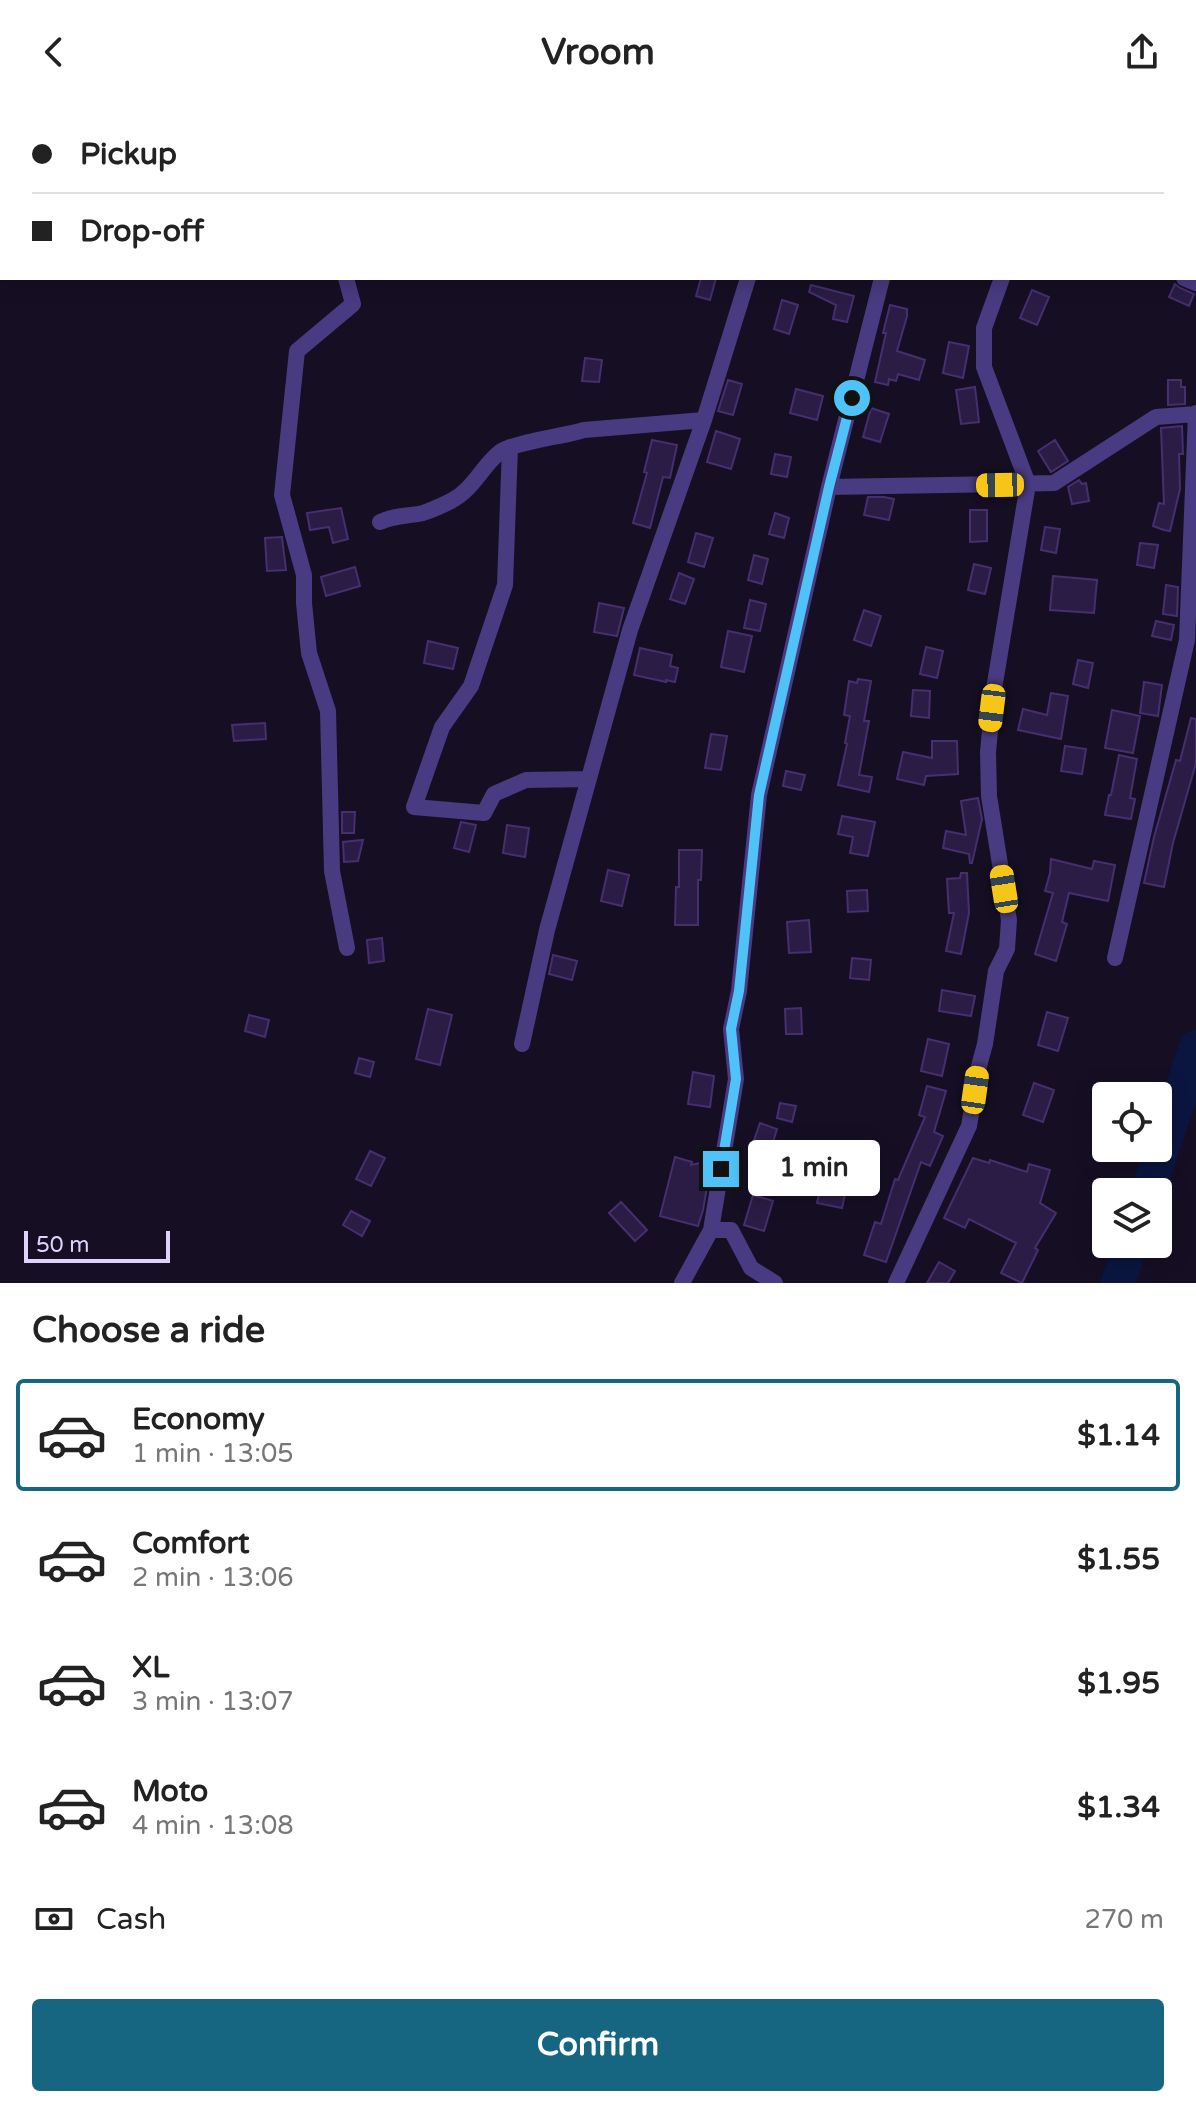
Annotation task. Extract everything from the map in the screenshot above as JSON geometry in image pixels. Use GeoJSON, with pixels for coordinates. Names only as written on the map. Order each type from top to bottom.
{"type":"FeatureCollection","features":[{"type":"Feature","properties":{"kind":"street"},"geometry":{"type":"LineString","coordinates":[[347,280],[353,304],[297,351],[282,495],[304,575],[309,653],[328,711],[332,871],[347,948]]}},
{"type":"Feature","properties":{"kind":"street"},"geometry":{"type":"LineString","coordinates":[[522,1044],[547,930],[630,630],[704,420],[747,280]]}},
{"type":"Feature","properties":{"kind":"street"},"geometry":{"type":"LineString","coordinates":[[682,1283],[711,1230],[736,1079],[731,1029],[739,991],[759,795],[829,487],[881,280]]}},
{"type":"Feature","properties":{"kind":"street"},"geometry":{"type":"LineString","coordinates":[[896,1283],[969,1126],[996,971],[1007,949],[1009,920],[989,796],[988,752],[994,689],[1028,484],[984,367],[984,328],[1001,280]]}},
{"type":"Feature","properties":{"kind":"street"},"geometry":{"type":"LineString","coordinates":[[829,487],[1054,483],[1156,417],[1196,414],[1187,640],[1115,958]]}},
{"type":"Feature","properties":{"kind":"street"},"geometry":{"type":"LineString","coordinates":[[380,522],[395,515],[422,513],[454,499],[478,479],[497,454],[510,447],[584,430],[704,420]]}},
{"type":"Feature","properties":{"kind":"street"},"geometry":{"type":"LineString","coordinates":[[510,447],[505,585],[471,686],[442,727],[414,807],[484,813],[494,794],[526,780],[589,779]]}},
{"type":"Feature","properties":{"kind":"street"},"geometry":{"type":"LineString","coordinates":[[711,1230],[731,1230],[751,1268],[775,1283]]}},
{"type":"Feature","properties":{"kind":"building"},"geometry":{"type":"Polygon","coordinates":[[[700,280],[715,280],[710,300],[696,296],[700,280]]]}},
{"type":"Feature","properties":{"kind":"building"},"geometry":{"type":"Polygon","coordinates":[[[1175,284],[1194,294],[1189,306],[1169,297],[1175,284]]]}},
{"type":"Feature","properties":{"kind":"building"},"geometry":{"type":"Polygon","coordinates":[[[811,285],[854,296],[847,322],[833,319],[836,305],[809,292],[811,285]]]}},
{"type":"Feature","properties":{"kind":"building"},"geometry":{"type":"Polygon","coordinates":[[[1032,290],[1049,297],[1037,325],[1020,318],[1032,290]]]}},
{"type":"Feature","properties":{"kind":"building"},"geometry":{"type":"Polygon","coordinates":[[[782,300],[798,305],[789,334],[774,329],[782,300]]]}},
{"type":"Feature","properties":{"kind":"building"},"geometry":{"type":"Polygon","coordinates":[[[890,305],[907,309],[897,351],[925,360],[919,380],[898,374],[896,381],[889,379],[888,385],[875,382],[890,305]]]}},
{"type":"Feature","properties":{"kind":"building"},"geometry":{"type":"Polygon","coordinates":[[[949,342],[969,346],[963,378],[943,373],[949,342]]]}},
{"type":"Feature","properties":{"kind":"building"},"geometry":{"type":"Polygon","coordinates":[[[585,358],[602,360],[599,382],[582,381],[585,358]]]}},
{"type":"Feature","properties":{"kind":"building"},"geometry":{"type":"Polygon","coordinates":[[[728,380],[742,384],[733,415],[718,411],[728,380]]]}},
{"type":"Feature","properties":{"kind":"building"},"geometry":{"type":"Polygon","coordinates":[[[1168,380],[1181,380],[1181,387],[1185,387],[1185,404],[1168,405],[1168,380]]]}},
{"type":"Feature","properties":{"kind":"building"},"geometry":{"type":"Polygon","coordinates":[[[975,387],[979,422],[961,424],[956,390],[975,387]]]}},
{"type":"Feature","properties":{"kind":"building"},"geometry":{"type":"Polygon","coordinates":[[[796,389],[823,396],[817,420],[790,413],[796,389]]]}},
{"type":"Feature","properties":{"kind":"building"},"geometry":{"type":"Polygon","coordinates":[[[871,408],[889,414],[880,442],[863,437],[871,408]]]}},
{"type":"Feature","properties":{"kind":"building"},"geometry":{"type":"Polygon","coordinates":[[[1182,426],[1180,489],[1170,531],[1153,526],[1159,503],[1164,504],[1161,428],[1182,426]]]}},
{"type":"Feature","properties":{"kind":"building"},"geometry":{"type":"Polygon","coordinates":[[[716,431],[740,439],[731,469],[707,462],[716,431]]]}},
{"type":"Feature","properties":{"kind":"building"},"geometry":{"type":"Polygon","coordinates":[[[652,440],[677,445],[670,478],[663,477],[650,528],[633,523],[647,473],[644,472],[652,440]]]}},
{"type":"Feature","properties":{"kind":"building"},"geometry":{"type":"Polygon","coordinates":[[[1055,440],[1068,461],[1051,472],[1038,451],[1055,440]]]}},
{"type":"Feature","properties":{"kind":"building"},"geometry":{"type":"Polygon","coordinates":[[[775,454],[791,457],[787,477],[771,474],[775,454]]]}},
{"type":"Feature","properties":{"kind":"building"},"geometry":{"type":"Polygon","coordinates":[[[1079,480],[1082,484],[1086,483],[1089,501],[1072,504],[1068,487],[1079,480]]]}},
{"type":"Feature","properties":{"kind":"building"},"geometry":{"type":"Polygon","coordinates":[[[868,497],[894,499],[889,520],[864,515],[868,497]]]}},
{"type":"Feature","properties":{"kind":"building"},"geometry":{"type":"Polygon","coordinates":[[[341,508],[348,539],[333,543],[329,527],[310,530],[307,513],[341,508]]]}},
{"type":"Feature","properties":{"kind":"building"},"geometry":{"type":"Polygon","coordinates":[[[970,510],[987,510],[987,541],[970,542],[970,510]]]}},
{"type":"Feature","properties":{"kind":"building"},"geometry":{"type":"Polygon","coordinates":[[[775,513],[789,518],[784,538],[769,534],[775,513]]]}},
{"type":"Feature","properties":{"kind":"building"},"geometry":{"type":"Polygon","coordinates":[[[1045,527],[1060,529],[1056,553],[1041,550],[1045,527]]]}},
{"type":"Feature","properties":{"kind":"building"},"geometry":{"type":"Polygon","coordinates":[[[696,533],[713,538],[704,567],[688,562],[696,533]]]}},
{"type":"Feature","properties":{"kind":"building"},"geometry":{"type":"Polygon","coordinates":[[[282,537],[286,570],[267,571],[265,538],[282,537]]]}},
{"type":"Feature","properties":{"kind":"building"},"geometry":{"type":"Polygon","coordinates":[[[1140,543],[1158,545],[1154,568],[1137,565],[1140,543]]]}},
{"type":"Feature","properties":{"kind":"building"},"geometry":{"type":"Polygon","coordinates":[[[754,555],[768,559],[762,584],[748,580],[754,555]]]}},
{"type":"Feature","properties":{"kind":"building"},"geometry":{"type":"Polygon","coordinates":[[[974,564],[991,568],[985,594],[968,590],[974,564]]]}},
{"type":"Feature","properties":{"kind":"building"},"geometry":{"type":"Polygon","coordinates":[[[355,567],[360,586],[326,596],[321,577],[355,567]]]}},
{"type":"Feature","properties":{"kind":"building"},"geometry":{"type":"Polygon","coordinates":[[[679,573],[694,579],[685,604],[670,599],[679,573]]]}},
{"type":"Feature","properties":{"kind":"building"},"geometry":{"type":"Polygon","coordinates":[[[1053,576],[1097,580],[1094,613],[1050,610],[1053,576]]]}},
{"type":"Feature","properties":{"kind":"building"},"geometry":{"type":"Polygon","coordinates":[[[1166,585],[1178,587],[1177,616],[1163,614],[1166,585]]]}},
{"type":"Feature","properties":{"kind":"building"},"geometry":{"type":"Polygon","coordinates":[[[750,600],[766,604],[760,631],[744,628],[750,600]]]}},
{"type":"Feature","properties":{"kind":"building"},"geometry":{"type":"Polygon","coordinates":[[[599,603],[624,608],[617,636],[594,632],[599,603]]]}},
{"type":"Feature","properties":{"kind":"building"},"geometry":{"type":"Polygon","coordinates":[[[864,610],[881,616],[871,646],[854,640],[864,610]]]}},
{"type":"Feature","properties":{"kind":"building"},"geometry":{"type":"Polygon","coordinates":[[[1156,621],[1174,625],[1171,640],[1152,636],[1156,621]]]}},
{"type":"Feature","properties":{"kind":"building"},"geometry":{"type":"Polygon","coordinates":[[[728,631],[752,636],[744,672],[721,667],[728,631]]]}},
{"type":"Feature","properties":{"kind":"building"},"geometry":{"type":"Polygon","coordinates":[[[428,641],[458,648],[453,669],[424,663],[428,641]]]}},
{"type":"Feature","properties":{"kind":"building"},"geometry":{"type":"Polygon","coordinates":[[[926,647],[943,651],[937,678],[920,674],[926,647]]]}},
{"type":"Feature","properties":{"kind":"building"},"geometry":{"type":"Polygon","coordinates":[[[640,648],[672,655],[670,666],[678,668],[675,682],[634,675],[640,648]]]}},
{"type":"Feature","properties":{"kind":"building"},"geometry":{"type":"Polygon","coordinates":[[[1078,660],[1093,663],[1088,688],[1073,684],[1078,660]]]}},
{"type":"Feature","properties":{"kind":"building"},"geometry":{"type":"Polygon","coordinates":[[[858,679],[871,681],[864,721],[869,721],[859,775],[872,777],[869,792],[838,785],[850,716],[844,715],[849,681],[857,683],[858,679]]]}},
{"type":"Feature","properties":{"kind":"building"},"geometry":{"type":"Polygon","coordinates":[[[1144,682],[1162,685],[1158,716],[1140,713],[1144,682]]]}},
{"type":"Feature","properties":{"kind":"building"},"geometry":{"type":"Polygon","coordinates":[[[913,690],[930,691],[929,718],[911,716],[913,690]]]}},
{"type":"Feature","properties":{"kind":"building"},"geometry":{"type":"Polygon","coordinates":[[[1051,693],[1068,696],[1061,739],[1018,730],[1023,709],[1047,715],[1051,693]]]}},
{"type":"Feature","properties":{"kind":"building"},"geometry":{"type":"Polygon","coordinates":[[[1112,710],[1140,716],[1133,753],[1105,748],[1112,710]]]}},
{"type":"Feature","properties":{"kind":"building"},"geometry":{"type":"Polygon","coordinates":[[[1191,718],[1196,719],[1196,763],[1164,887],[1144,883],[1154,837],[1191,718]]]}},
{"type":"Feature","properties":{"kind":"building"},"geometry":{"type":"Polygon","coordinates":[[[265,723],[266,739],[234,741],[232,725],[265,723]]]}},
{"type":"Feature","properties":{"kind":"building"},"geometry":{"type":"Polygon","coordinates":[[[711,734],[727,736],[721,770],[705,768],[711,734]]]}},
{"type":"Feature","properties":{"kind":"building"},"geometry":{"type":"Polygon","coordinates":[[[932,741],[957,741],[958,774],[926,776],[924,785],[897,779],[903,752],[932,758],[932,741]]]}},
{"type":"Feature","properties":{"kind":"building"},"geometry":{"type":"Polygon","coordinates":[[[1065,746],[1086,749],[1082,774],[1061,771],[1065,746]]]}},
{"type":"Feature","properties":{"kind":"building"},"geometry":{"type":"Polygon","coordinates":[[[1119,755],[1137,759],[1130,798],[1135,799],[1131,819],[1105,815],[1119,755]]]}},
{"type":"Feature","properties":{"kind":"building"},"geometry":{"type":"Polygon","coordinates":[[[786,771],[805,775],[801,790],[783,786],[786,771]]]}},
{"type":"Feature","properties":{"kind":"building"},"geometry":{"type":"Polygon","coordinates":[[[978,798],[982,819],[970,863],[969,854],[943,848],[946,831],[966,835],[961,801],[978,798]]]}},
{"type":"Feature","properties":{"kind":"building"},"geometry":{"type":"Polygon","coordinates":[[[342,812],[355,812],[354,833],[342,833],[342,812]]]}},
{"type":"Feature","properties":{"kind":"building"},"geometry":{"type":"Polygon","coordinates":[[[842,816],[875,822],[868,856],[850,853],[853,837],[838,834],[842,816]]]}},
{"type":"Feature","properties":{"kind":"building"},"geometry":{"type":"Polygon","coordinates":[[[461,822],[476,825],[469,852],[454,848],[461,822]]]}},
{"type":"Feature","properties":{"kind":"building"},"geometry":{"type":"Polygon","coordinates":[[[507,825],[529,828],[525,857],[503,853],[507,825]]]}},
{"type":"Feature","properties":{"kind":"building"},"geometry":{"type":"Polygon","coordinates":[[[363,840],[358,861],[344,862],[343,842],[363,840]]]}},
{"type":"Feature","properties":{"kind":"building"},"geometry":{"type":"Polygon","coordinates":[[[679,850],[702,850],[698,925],[675,925],[679,850]]]}},
{"type":"Feature","properties":{"kind":"building"},"geometry":{"type":"Polygon","coordinates":[[[1051,859],[1092,869],[1094,861],[1115,865],[1108,901],[1069,893],[1062,922],[1067,924],[1056,961],[1035,954],[1053,893],[1045,891],[1051,859]]]}},
{"type":"Feature","properties":{"kind":"building"},"geometry":{"type":"Polygon","coordinates":[[[608,870],[629,875],[622,906],[601,901],[608,870]]]}},
{"type":"Feature","properties":{"kind":"building"},"geometry":{"type":"Polygon","coordinates":[[[961,873],[967,873],[969,913],[961,954],[946,951],[954,913],[949,913],[947,879],[960,878],[961,873]]]}},
{"type":"Feature","properties":{"kind":"building"},"geometry":{"type":"Polygon","coordinates":[[[867,890],[868,911],[848,912],[847,891],[867,890]]]}},
{"type":"Feature","properties":{"kind":"building"},"geometry":{"type":"Polygon","coordinates":[[[809,920],[811,952],[789,953],[787,922],[809,920]]]}},
{"type":"Feature","properties":{"kind":"building"},"geometry":{"type":"Polygon","coordinates":[[[382,938],[384,961],[369,963],[367,940],[382,938]]]}},
{"type":"Feature","properties":{"kind":"building"},"geometry":{"type":"Polygon","coordinates":[[[553,955],[577,961],[572,980],[549,974],[553,955]]]}},
{"type":"Feature","properties":{"kind":"building"},"geometry":{"type":"Polygon","coordinates":[[[852,958],[871,960],[869,980],[850,978],[852,958]]]}},
{"type":"Feature","properties":{"kind":"building"},"geometry":{"type":"Polygon","coordinates":[[[942,990],[975,996],[971,1016],[939,1011],[942,990]]]}},
{"type":"Feature","properties":{"kind":"building"},"geometry":{"type":"Polygon","coordinates":[[[801,1008],[802,1034],[786,1034],[785,1009],[801,1008]]]}},
{"type":"Feature","properties":{"kind":"building"},"geometry":{"type":"Polygon","coordinates":[[[428,1009],[452,1015],[440,1065],[416,1059],[428,1009]]]}},
{"type":"Feature","properties":{"kind":"building"},"geometry":{"type":"Polygon","coordinates":[[[1047,1012],[1068,1018],[1058,1051],[1038,1045],[1047,1012]]]}},
{"type":"Feature","properties":{"kind":"building"},"geometry":{"type":"Polygon","coordinates":[[[249,1015],[269,1020],[265,1037],[245,1031],[249,1015]]]}},
{"type":"Feature","properties":{"kind":"building"},"geometry":{"type":"Polygon","coordinates":[[[928,1039],[949,1044],[942,1076],[921,1071],[928,1039]]]}},
{"type":"Feature","properties":{"kind":"building"},"geometry":{"type":"Polygon","coordinates":[[[359,1058],[374,1062],[370,1077],[355,1073],[359,1058]]]}},
{"type":"Feature","properties":{"kind":"building"},"geometry":{"type":"Polygon","coordinates":[[[693,1072],[714,1076],[710,1107],[688,1104],[693,1072]]]}},
{"type":"Feature","properties":{"kind":"building"},"geometry":{"type":"Polygon","coordinates":[[[1034,1083],[1054,1090],[1043,1122],[1023,1115],[1034,1083]]]}},
{"type":"Feature","properties":{"kind":"building"},"geometry":{"type":"Polygon","coordinates":[[[927,1086],[946,1091],[934,1132],[943,1136],[930,1166],[921,1162],[886,1262],[864,1255],[875,1222],[881,1224],[895,1179],[898,1180],[925,1117],[919,1115],[927,1086]]]}},
{"type":"Feature","properties":{"kind":"building"},"geometry":{"type":"Polygon","coordinates":[[[780,1103],[796,1106],[792,1122],[777,1118],[780,1103]]]}},
{"type":"Feature","properties":{"kind":"building"},"geometry":{"type":"Polygon","coordinates":[[[760,1123],[777,1129],[769,1155],[751,1149],[760,1123]]]}},
{"type":"Feature","properties":{"kind":"building"},"geometry":{"type":"Polygon","coordinates":[[[370,1151],[385,1158],[371,1186],[356,1179],[370,1151]]]}},
{"type":"Feature","properties":{"kind":"building"},"geometry":{"type":"Polygon","coordinates":[[[675,1157],[692,1162],[691,1165],[705,1162],[708,1181],[698,1226],[660,1216],[675,1157]]]}},
{"type":"Feature","properties":{"kind":"building"},"geometry":{"type":"Polygon","coordinates":[[[973,1158],[1027,1172],[1029,1164],[1050,1170],[1040,1203],[1056,1213],[1035,1248],[1038,1250],[1022,1283],[1001,1273],[1016,1243],[969,1219],[965,1228],[944,1218],[973,1158]]]}},
{"type":"Feature","properties":{"kind":"building"},"geometry":{"type":"Polygon","coordinates":[[[824,1171],[849,1176],[842,1208],[817,1203],[824,1171]]]}},
{"type":"Feature","properties":{"kind":"building"},"geometry":{"type":"Polygon","coordinates":[[[753,1195],[773,1201],[764,1231],[744,1225],[753,1195]]]}},
{"type":"Feature","properties":{"kind":"building"},"geometry":{"type":"Polygon","coordinates":[[[621,1202],[647,1230],[635,1241],[609,1213],[621,1202]]]}},
{"type":"Feature","properties":{"kind":"building"},"geometry":{"type":"Polygon","coordinates":[[[351,1211],[370,1221],[362,1236],[343,1225],[351,1211]]]}},
{"type":"Feature","properties":{"kind":"building"},"geometry":{"type":"Polygon","coordinates":[[[939,1262],[955,1271],[948,1283],[927,1283],[939,1262]]]}},
{"type":"Feature","properties":{"kind":"waterway"},"geometry":{"type":"LineString","coordinates":[[1153,1178],[1196,1047]]}},
{"type":"Feature","properties":{"kind":"waterway"},"geometry":{"type":"LineString","coordinates":[[1118,1283],[1126,1258]]}},
{"type":"Feature","properties":{"kind":"route"},"geometry":{"type":"LineString","coordinates":[[721,1169],[736,1079],[731,1029],[739,991],[759,795],[852,398]]}}]}
